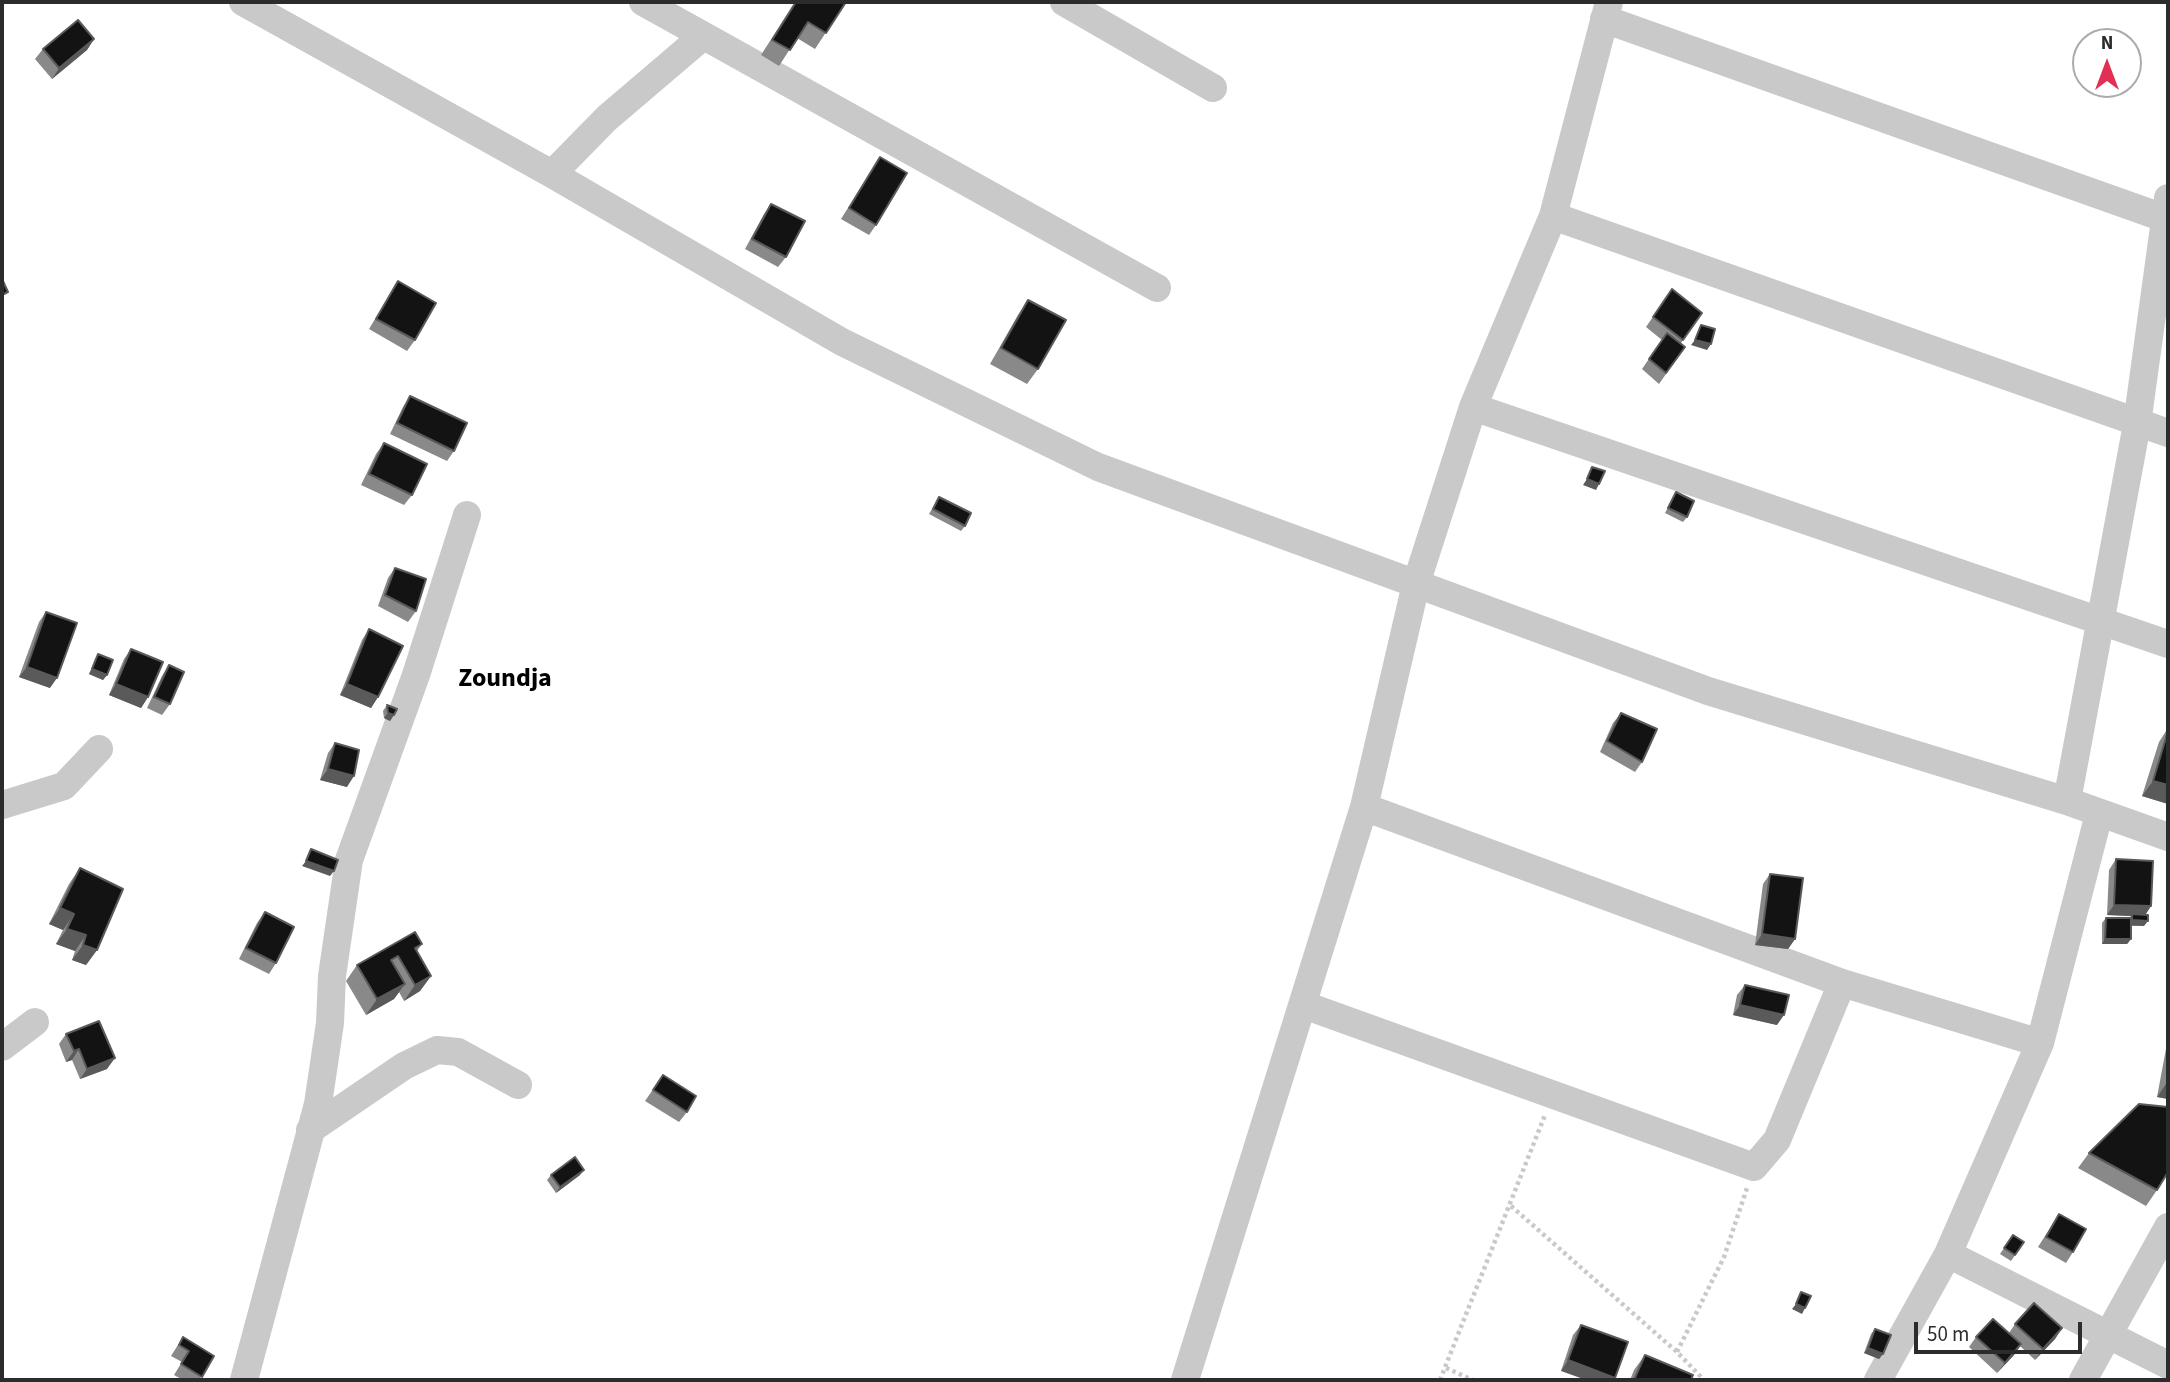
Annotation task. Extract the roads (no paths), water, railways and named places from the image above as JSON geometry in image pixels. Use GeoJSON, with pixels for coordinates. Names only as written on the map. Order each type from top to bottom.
{"type":"FeatureCollection","features":[{"type":"Feature","properties":{"kind":"street"},"geometry":{"type":"LineString","coordinates":[[243,2],[552,174],[842,342],[1098,467],[1708,691],[2067,802],[2168,837]]}},
{"type":"Feature","properties":{"kind":"street"},"geometry":{"type":"LineString","coordinates":[[643,2],[1157,288]]}},
{"type":"Feature","properties":{"kind":"street"},"geometry":{"type":"LineString","coordinates":[[1064,2],[1213,88]]}},
{"type":"Feature","properties":{"kind":"street"},"geometry":{"type":"LineString","coordinates":[[1185,1380],[1364,807],[1416,584],[1473,407],[1553,216],[1607,10],[2166,208],[2137,424],[2067,802]]}},
{"type":"Feature","properties":{"kind":"street"},"geometry":{"type":"LineString","coordinates":[[552,174],[607,118],[702,37]]}},
{"type":"Feature","properties":{"kind":"street"},"geometry":{"type":"LineString","coordinates":[[1553,216],[2168,433]]}},
{"type":"Feature","properties":{"kind":"street"},"geometry":{"type":"LineString","coordinates":[[1473,407],[2168,644]]}},
{"type":"Feature","properties":{"kind":"street"},"geometry":{"type":"LineString","coordinates":[[244,1380],[318,1104],[328,1037],[332,976],[349,860],[416,675],[467,515]]}},
{"type":"Feature","properties":{"kind":"street"},"geometry":{"type":"LineString","coordinates":[[2,804],[64,786],[99,749]]}},
{"type":"Feature","properties":{"kind":"street"},"geometry":{"type":"LineString","coordinates":[[1364,807],[1842,983],[2040,1043]]}},
{"type":"Feature","properties":{"kind":"street"},"geometry":{"type":"LineString","coordinates":[[1878,1380],[1948,1254],[2040,1043],[2099,814]]}},
{"type":"Feature","properties":{"kind":"street"},"geometry":{"type":"LineString","coordinates":[[1304,1005],[1754,1167],[1777,1140],[1842,983]]}},
{"type":"Feature","properties":{"kind":"street"},"geometry":{"type":"LineString","coordinates":[[2,1046],[34,1022]]}},
{"type":"Feature","properties":{"kind":"street"},"geometry":{"type":"LineString","coordinates":[[310,1130],[404,1066],[437,1050],[458,1052],[518,1085]]}},
{"type":"Feature","properties":{"kind":"street"},"geometry":{"type":"LineString","coordinates":[[2083,1380],[2168,1227]]}},
{"type":"Feature","properties":{"kind":"street"},"geometry":{"type":"LineString","coordinates":[[1948,1254],[2107,1337],[2168,1365]]}},
{"type":"Feature","properties":{"kind":"district","name":"Zoundja"},"geometry":{"type":"Point","coordinates":[505,680]}}]}
